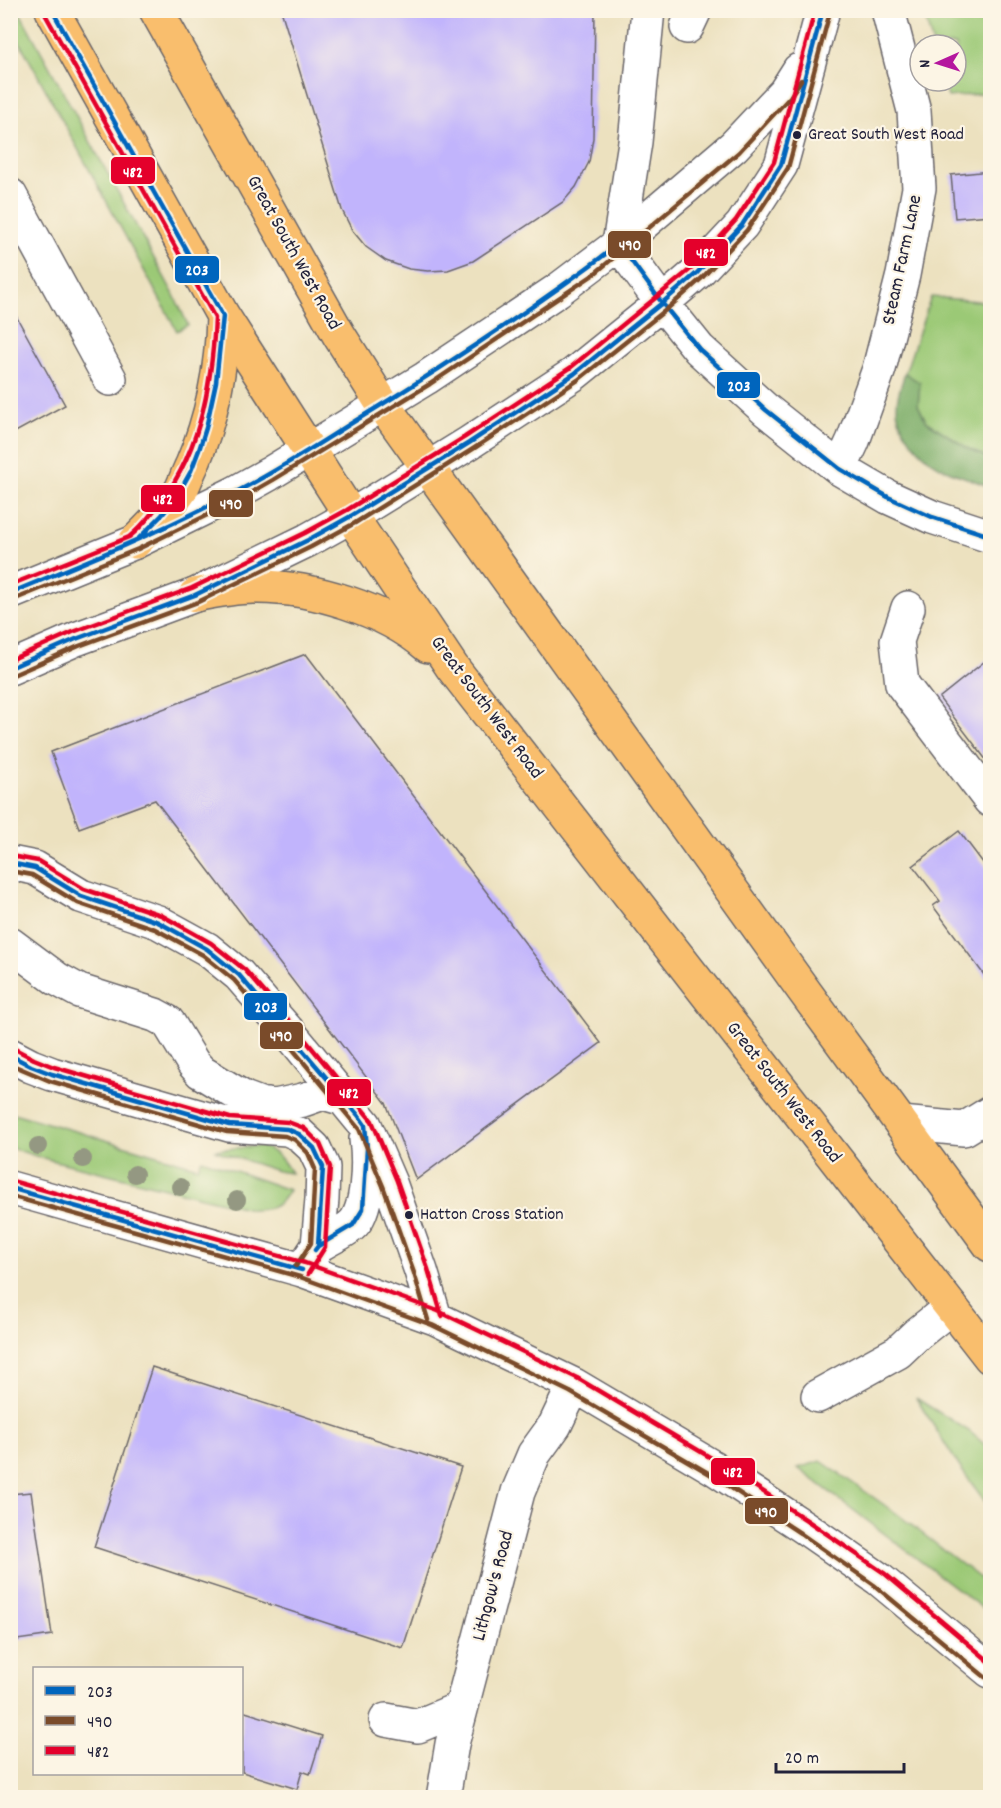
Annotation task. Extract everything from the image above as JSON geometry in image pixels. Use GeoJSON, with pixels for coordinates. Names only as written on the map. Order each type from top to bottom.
{"type":"FeatureCollection","features":[{"type":"Feature","properties":{"kind":"highway","name":"Great South West Road"},"geometry":{"type":"LineString","coordinates":[[52,10],[223,316],[351,516],[452,667],[990,1358]]}},
{"type":"Feature","properties":{"kind":"highway","name":"Great South West Road"},"geometry":{"type":"LineString","coordinates":[[156,10],[339,335],[383,405],[990,1245]]}},
{"type":"Feature","properties":{"kind":"highway"},"geometry":{"type":"LineString","coordinates":[[135,542],[165,512],[182,488],[198,452],[220,361],[223,316]]}},
{"type":"Feature","properties":{"kind":"highway"},"geometry":{"type":"LineString","coordinates":[[195,595],[228,589],[280,588],[343,601],[392,621],[422,641],[452,667]]}},
{"type":"Feature","properties":{"kind":"street"},"geometry":{"type":"LineString","coordinates":[[648,10],[635,142],[619,244],[699,349],[766,410],[840,469],[888,497],[932,517],[990,536]]}},
{"type":"Feature","properties":{"kind":"street"},"geometry":{"type":"LineString","coordinates":[[10,668],[76,639],[195,595],[308,540],[351,516],[429,469],[574,374],[662,303],[697,273],[742,225],[781,165],[823,10]]}},
{"type":"Feature","properties":{"kind":"street","name":"Steam Farm Lane"},"geometry":{"type":"LineString","coordinates":[[840,469],[854,441],[879,369],[903,275],[919,188],[914,111],[888,10]]}},
{"type":"Feature","properties":{"kind":"street"},"geometry":{"type":"LineString","coordinates":[[10,593],[135,542],[269,474],[426,378],[558,290],[619,244],[747,132],[785,92],[810,54]]}},
{"type":"Feature","properties":{"kind":"street"},"geometry":{"type":"LineString","coordinates":[[10,195],[110,379]]}},
{"type":"Feature","properties":{"kind":"street"},"geometry":{"type":"LineString","coordinates":[[908,608],[897,641],[902,684],[990,800]]}},
{"type":"Feature","properties":{"kind":"street"},"geometry":{"type":"LineString","coordinates":[[10,863],[35,868],[81,896],[158,922],[207,949],[239,975],[365,1125],[390,1183],[435,1318]]}},
{"type":"Feature","properties":{"kind":"street"},"geometry":{"type":"LineString","coordinates":[[10,944],[57,979],[79,991],[155,1015],[168,1022],[201,1072],[244,1098],[260,1104],[275,1106],[323,1093],[344,1099]]}},
{"type":"Feature","properties":{"kind":"street"},"geometry":{"type":"LineString","coordinates":[[10,1055],[52,1074],[229,1125],[286,1129],[299,1134],[314,1148],[323,1167],[322,1199],[310,1258]]}},
{"type":"Feature","properties":{"kind":"street"},"geometry":{"type":"LineString","coordinates":[[901,1123],[964,1128],[990,1113]]}},
{"type":"Feature","properties":{"kind":"street"},"geometry":{"type":"LineString","coordinates":[[310,1258],[353,1225],[363,1209],[367,1164],[365,1125]]}},
{"type":"Feature","properties":{"kind":"street"},"geometry":{"type":"LineString","coordinates":[[10,1188],[310,1258],[574,1385],[714,1468],[804,1527],[879,1579],[990,1671]]}},
{"type":"Feature","properties":{"kind":"street"},"geometry":{"type":"LineString","coordinates":[[818,1396],[898,1353],[951,1307]]}},
{"type":"Feature","properties":{"kind":"street","name":"Lithgow's Road"},"geometry":{"type":"LineString","coordinates":[[443,1797],[452,1744],[518,1492],[534,1454],[555,1425],[574,1385]]}},
{"type":"Feature","properties":{"kind":"street"},"geometry":{"type":"LineString","coordinates":[[386,1720],[418,1726],[461,1708]]}},
{"type":"Feature","properties":{"kind":"green space"},"geometry":{"type":"Polygon","coordinates":[[[10,11],[19,11],[173,293],[188,325],[177,331],[11,26],[10,11]]]}},
{"type":"Feature","properties":{"kind":"green space"},"geometry":{"type":"Polygon","coordinates":[[[923,11],[990,11],[990,93],[948,97],[947,93],[968,93],[968,33],[929,33],[923,11]]]}},
{"type":"Feature","properties":{"kind":"green space"},"geometry":{"type":"Polygon","coordinates":[[[931,297],[990,302],[990,459],[967,448],[926,421],[918,405],[920,383],[905,373],[931,297]]]}},
{"type":"Feature","properties":{"kind":"green space"},"geometry":{"type":"Polygon","coordinates":[[[905,373],[920,383],[918,405],[926,421],[967,448],[990,459],[990,487],[938,465],[921,452],[906,434],[898,415],[897,405],[905,373]]]}},
{"type":"Feature","properties":{"kind":"green space"},"geometry":{"type":"Polygon","coordinates":[[[10,1112],[198,1167],[202,1159],[289,1190],[275,1206],[254,1210],[39,1157],[11,1148],[10,1112]]]}},
{"type":"Feature","properties":{"kind":"green space"},"geometry":{"type":"Polygon","coordinates":[[[258,1146],[278,1155],[291,1173],[277,1171],[214,1150],[258,1146]]]}},
{"type":"Feature","properties":{"kind":"green space"},"geometry":{"type":"Polygon","coordinates":[[[916,1398],[969,1431],[990,1449],[990,1508],[961,1469],[916,1398]]]}},
{"type":"Feature","properties":{"kind":"green space"},"geometry":{"type":"Polygon","coordinates":[[[821,1461],[896,1513],[990,1586],[990,1614],[798,1468],[821,1461]]]}},
{"type":"Feature","properties":{"kind":"building"},"geometry":{"type":"Polygon","coordinates":[[[281,10],[595,10],[593,138],[589,162],[576,187],[563,202],[473,261],[448,270],[428,271],[409,269],[386,261],[366,247],[352,230],[342,210],[281,10]]]}},
{"type":"Feature","properties":{"kind":"building"},"geometry":{"type":"Polygon","coordinates":[[[990,171],[990,215],[955,218],[951,175],[990,171]]]}},
{"type":"Feature","properties":{"kind":"building"},"geometry":{"type":"Polygon","coordinates":[[[10,305],[65,405],[10,435],[10,305]]]}},
{"type":"Feature","properties":{"kind":"building"},"geometry":{"type":"Polygon","coordinates":[[[306,654],[601,1043],[416,1180],[386,1103],[155,800],[79,828],[51,752],[306,654]]]}},
{"type":"Feature","properties":{"kind":"building"},"geometry":{"type":"Polygon","coordinates":[[[990,657],[990,765],[939,698],[990,657]]]}},
{"type":"Feature","properties":{"kind":"building"},"geometry":{"type":"Polygon","coordinates":[[[959,831],[990,872],[990,983],[933,906],[940,901],[913,866],[959,831]]]}},
{"type":"Feature","properties":{"kind":"building"},"geometry":{"type":"Polygon","coordinates":[[[152,1367],[461,1467],[403,1648],[94,1547],[152,1367]]]}},
{"type":"Feature","properties":{"kind":"building"},"geometry":{"type":"Polygon","coordinates":[[[31,1492],[52,1635],[10,1641],[10,1494],[31,1492]]]}},
{"type":"Feature","properties":{"kind":"building"},"geometry":{"type":"Polygon","coordinates":[[[243,1711],[322,1736],[310,1774],[302,1771],[297,1789],[243,1772],[243,1711]]]}},
{"type":"Feature","properties":{"kind":"transit line","name":"203"},"geometry":{"type":"LineString","coordinates":[[52,10],[223,316],[216,382],[199,450],[191,471],[177,496],[139,538]]}},
{"type":"Feature","properties":{"kind":"transit line","name":"482"},"geometry":{"type":"LineString","coordinates":[[10,660],[73,632],[192,588],[305,533],[347,510],[465,437],[570,368],[692,268],[736,220],[774,162],[815,10]]}},
{"type":"Feature","properties":{"kind":"transit line","name":"203"},"geometry":{"type":"LineString","coordinates":[[10,668],[76,639],[195,595],[308,540],[351,516],[469,443],[574,374],[662,303],[697,273],[742,225],[781,165],[823,10]]}},
{"type":"Feature","properties":{"kind":"transit line","name":"490"},"geometry":{"type":"LineString","coordinates":[[13,675],[79,646],[198,602],[355,523],[578,380],[667,309],[702,278],[747,230],[788,168],[830,12]]}},
{"type":"Feature","properties":{"kind":"transit line","name":"482"},"geometry":{"type":"LineString","coordinates":[[10,585],[129,537],[152,513],[168,492],[192,446],[206,396],[215,318],[45,14]]}},
{"type":"Feature","properties":{"kind":"transit line","name":"490"},"geometry":{"type":"LineString","coordinates":[[13,600],[138,549],[238,500],[430,384],[593,275],[739,152],[790,97],[801,80]]}},
{"type":"Feature","properties":{"kind":"transit line","name":"203"},"geometry":{"type":"LineString","coordinates":[[10,593],[152,533],[265,476],[456,358],[555,291],[619,244],[699,349],[766,410],[840,469],[888,497],[932,517],[990,536]]}},
{"type":"Feature","properties":{"kind":"transit line","name":"482"},"geometry":{"type":"LineString","coordinates":[[11,856],[38,861],[84,889],[161,915],[211,943],[245,970],[372,1121],[397,1181],[442,1316]]}},
{"type":"Feature","properties":{"kind":"transit line","name":"203"},"geometry":{"type":"LineString","coordinates":[[10,863],[35,868],[81,896],[158,922],[207,949],[239,975],[358,1115],[365,1125],[367,1148],[363,1209],[353,1225],[318,1246]]}},
{"type":"Feature","properties":{"kind":"transit line","name":"490"},"geometry":{"type":"LineString","coordinates":[[10,871],[32,875],[78,903],[155,929],[203,955],[234,980],[359,1129],[383,1186],[428,1320]]}},
{"type":"Feature","properties":{"kind":"transit line","name":"482"},"geometry":{"type":"LineString","coordinates":[[13,1048],[54,1067],[230,1118],[288,1122],[304,1128],[320,1144],[330,1167],[325,1247],[308,1274]]}},
{"type":"Feature","properties":{"kind":"transit line","name":"203"},"geometry":{"type":"LineString","coordinates":[[10,1055],[52,1074],[229,1125],[287,1129],[299,1134],[314,1148],[323,1167],[318,1246],[315,1250]]}},
{"type":"Feature","properties":{"kind":"transit line","name":"490"},"geometry":{"type":"LineString","coordinates":[[10,1064],[50,1081],[227,1132],[285,1136],[295,1140],[308,1153],[315,1169],[311,1243],[296,1266]]}},
{"type":"Feature","properties":{"kind":"transit line","name":"482"},"geometry":{"type":"LineString","coordinates":[[12,1181],[305,1263],[438,1311],[577,1378],[718,1462],[884,1573],[990,1662]]}},
{"type":"Feature","properties":{"kind":"transit line","name":"203"},"geometry":{"type":"LineString","coordinates":[[10,1188],[302,1270]]}},
{"type":"Feature","properties":{"kind":"transit line","name":"490"},"geometry":{"type":"LineString","coordinates":[[10,1196],[300,1277],[432,1325],[570,1392],[710,1474],[800,1533],[874,1585],[985,1677]]}},
{"type":"Feature","properties":{"kind":"place","name":"Great South West Road"},"geometry":{"type":"Point","coordinates":[797,135]}},
{"type":"Feature","properties":{"kind":"place","name":"Hatton Cross Station"},"geometry":{"type":"Point","coordinates":[409,1215]}}]}
